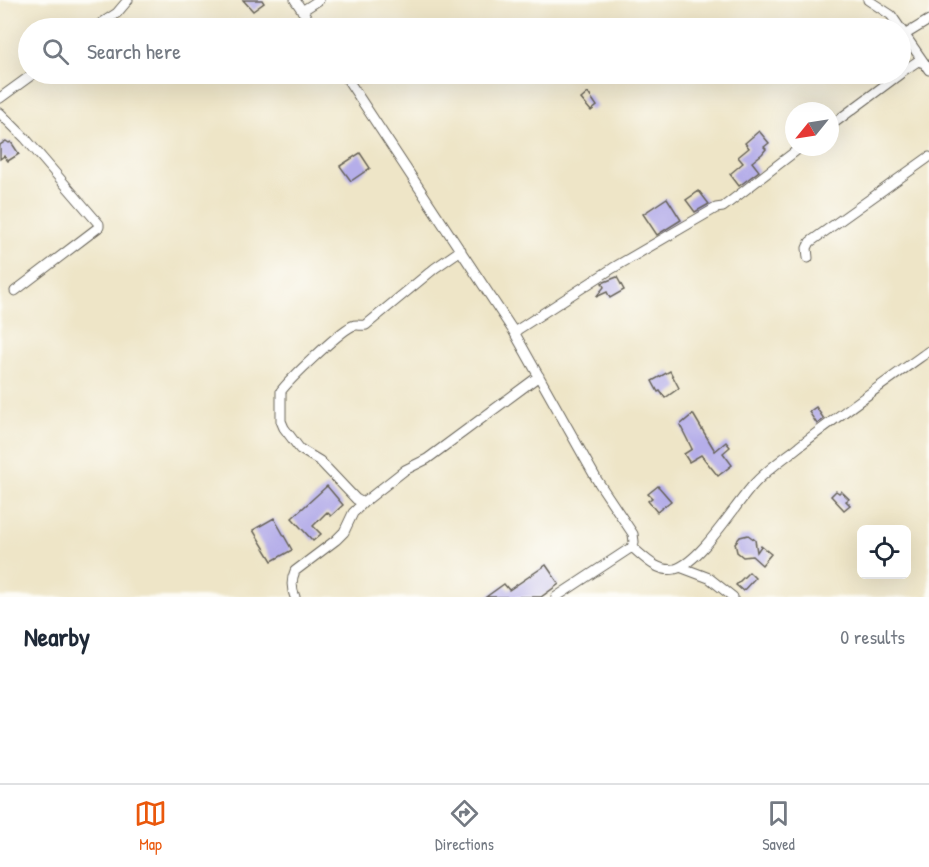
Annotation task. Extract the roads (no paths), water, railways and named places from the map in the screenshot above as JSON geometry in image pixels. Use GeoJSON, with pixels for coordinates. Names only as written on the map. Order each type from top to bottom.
{"type":"FeatureCollection","features":[{"type":"Feature","properties":{"kind":"street"},"geometry":{"type":"LineString","coordinates":[[108,18],[128,0]]}},
{"type":"Feature","properties":{"kind":"street"},"geometry":{"type":"LineString","coordinates":[[295,0],[307,18]]}},
{"type":"Feature","properties":{"kind":"street"},"geometry":{"type":"LineString","coordinates":[[302,11],[319,0]]}},
{"type":"Feature","properties":{"kind":"street"},"geometry":{"type":"LineString","coordinates":[[868,0],[893,18]]}},
{"type":"Feature","properties":{"kind":"street"},"geometry":{"type":"LineString","coordinates":[[911,31],[929,20]]}},
{"type":"Feature","properties":{"kind":"street"},"geometry":{"type":"LineString","coordinates":[[911,42],[926,67]]}},
{"type":"Feature","properties":{"kind":"street"},"geometry":{"type":"LineString","coordinates":[[911,66],[918,61],[926,67]]}},
{"type":"Feature","properties":{"kind":"street"},"geometry":{"type":"LineString","coordinates":[[0,98],[19,84]]}},
{"type":"Feature","properties":{"kind":"street"},"geometry":{"type":"LineString","coordinates":[[351,84],[514,332],[597,480],[633,534],[632,547]]}},
{"type":"Feature","properties":{"kind":"street"},"geometry":{"type":"LineString","coordinates":[[839,119],[885,84]]}},
{"type":"Feature","properties":{"kind":"street"},"geometry":{"type":"LineString","coordinates":[[0,113],[25,138],[99,224],[99,227],[15,291]]}},
{"type":"Feature","properties":{"kind":"street"},"geometry":{"type":"LineString","coordinates":[[514,332],[613,268],[716,208],[723,207],[789,156]]}},
{"type":"Feature","properties":{"kind":"street"},"geometry":{"type":"LineString","coordinates":[[808,258],[807,248],[810,242],[929,157]]}},
{"type":"Feature","properties":{"kind":"street"},"geometry":{"type":"LineString","coordinates":[[363,503],[356,499],[320,461],[300,449],[284,428],[281,421],[281,392],[345,332],[353,326],[366,324],[461,250]]}},
{"type":"Feature","properties":{"kind":"street"},"geometry":{"type":"LineString","coordinates":[[632,547],[652,564],[673,570],[680,567],[707,544],[755,482],[837,417],[929,351]]}},
{"type":"Feature","properties":{"kind":"street"},"geometry":{"type":"LineString","coordinates":[[295,597],[292,590],[292,578],[295,571],[344,532],[353,513],[363,503],[405,470],[427,459],[539,376]]}},
{"type":"Feature","properties":{"kind":"street"},"geometry":{"type":"LineString","coordinates":[[556,597],[632,547]]}},
{"type":"Feature","properties":{"kind":"street"},"geometry":{"type":"LineString","coordinates":[[680,567],[709,579],[733,597]]}}]}
